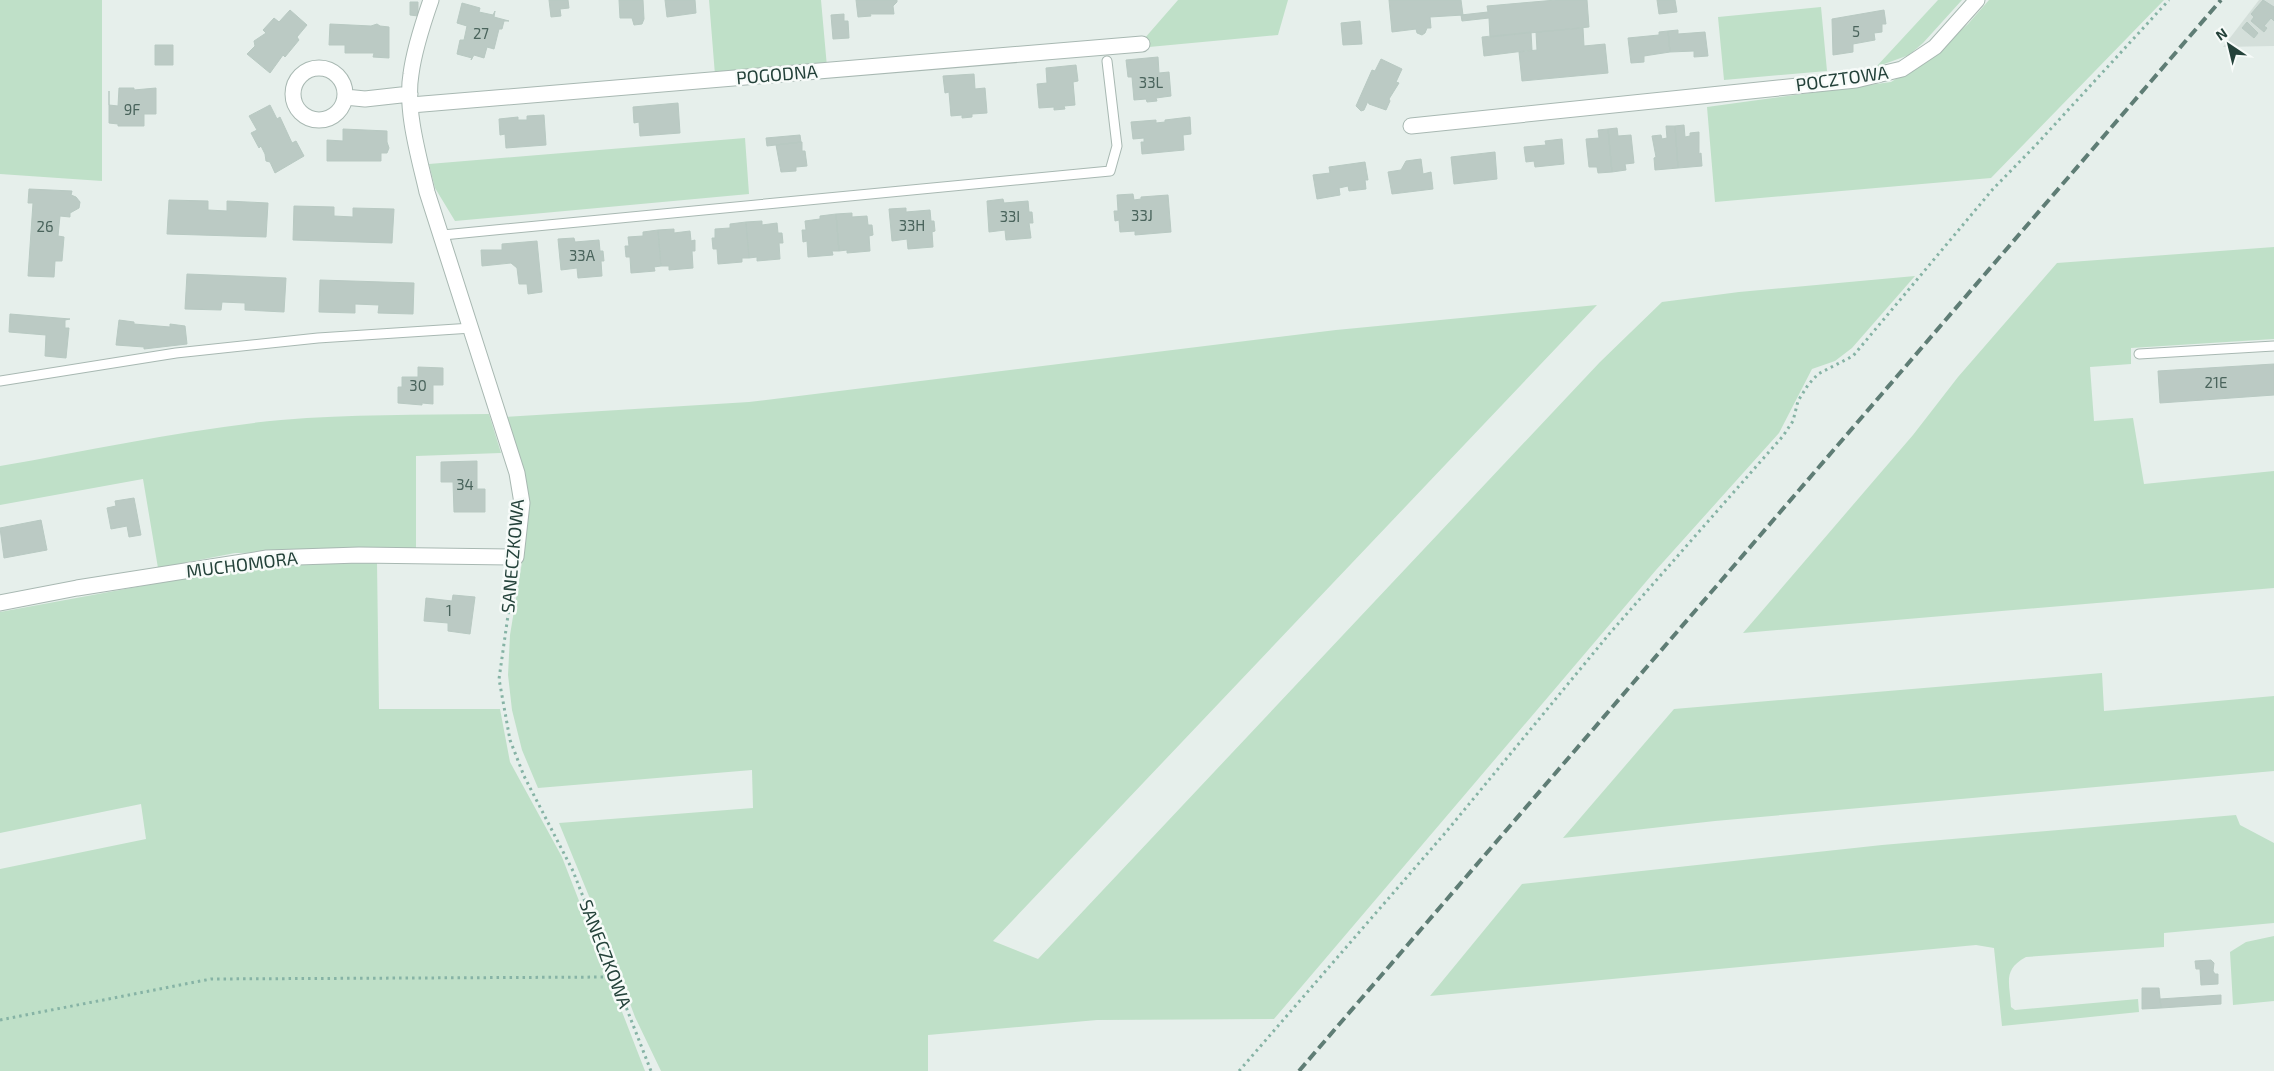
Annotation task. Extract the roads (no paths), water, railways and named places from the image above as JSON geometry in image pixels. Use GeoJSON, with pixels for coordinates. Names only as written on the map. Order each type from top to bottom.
{"type":"FeatureCollection","features":[{"type":"Feature","properties":{"kind":"street","name":"SANECZKOWA"},"geometry":{"type":"LineString","coordinates":[[431,0],[411,75],[411,99],[418,154],[427,192],[517,473],[522,504],[516,557]]}},
{"type":"Feature","properties":{"kind":"street","name":"POCZTOWA"},"geometry":{"type":"LineString","coordinates":[[1410,126],[1856,80],[1902,69],[1935,47],[1977,0]]}},
{"type":"Feature","properties":{"kind":"street","name":"POGODNA"},"geometry":{"type":"LineString","coordinates":[[346,97],[411,99],[538,96],[1142,44]]}},
{"type":"Feature","properties":{"kind":"street","name":"MUCHOMORA"},"geometry":{"type":"LineString","coordinates":[[0,603],[77,588],[267,558],[359,555],[516,557]]}},
{"type":"Feature","properties":{"kind":"lane"},"geometry":{"type":"LineString","coordinates":[[442,235],[1110,171],[1118,146],[1107,61]]}},
{"type":"Feature","properties":{"kind":"lane"},"geometry":{"type":"LineString","coordinates":[[0,381],[186,352],[318,338],[472,328]]}},
{"type":"Feature","properties":{"kind":"lane"},"geometry":{"type":"LineString","coordinates":[[2139,354],[2274,346]]}},
{"type":"Feature","properties":{"kind":"railway"},"geometry":{"type":"LineString","coordinates":[[1299,1071],[2221,0]]}}]}
